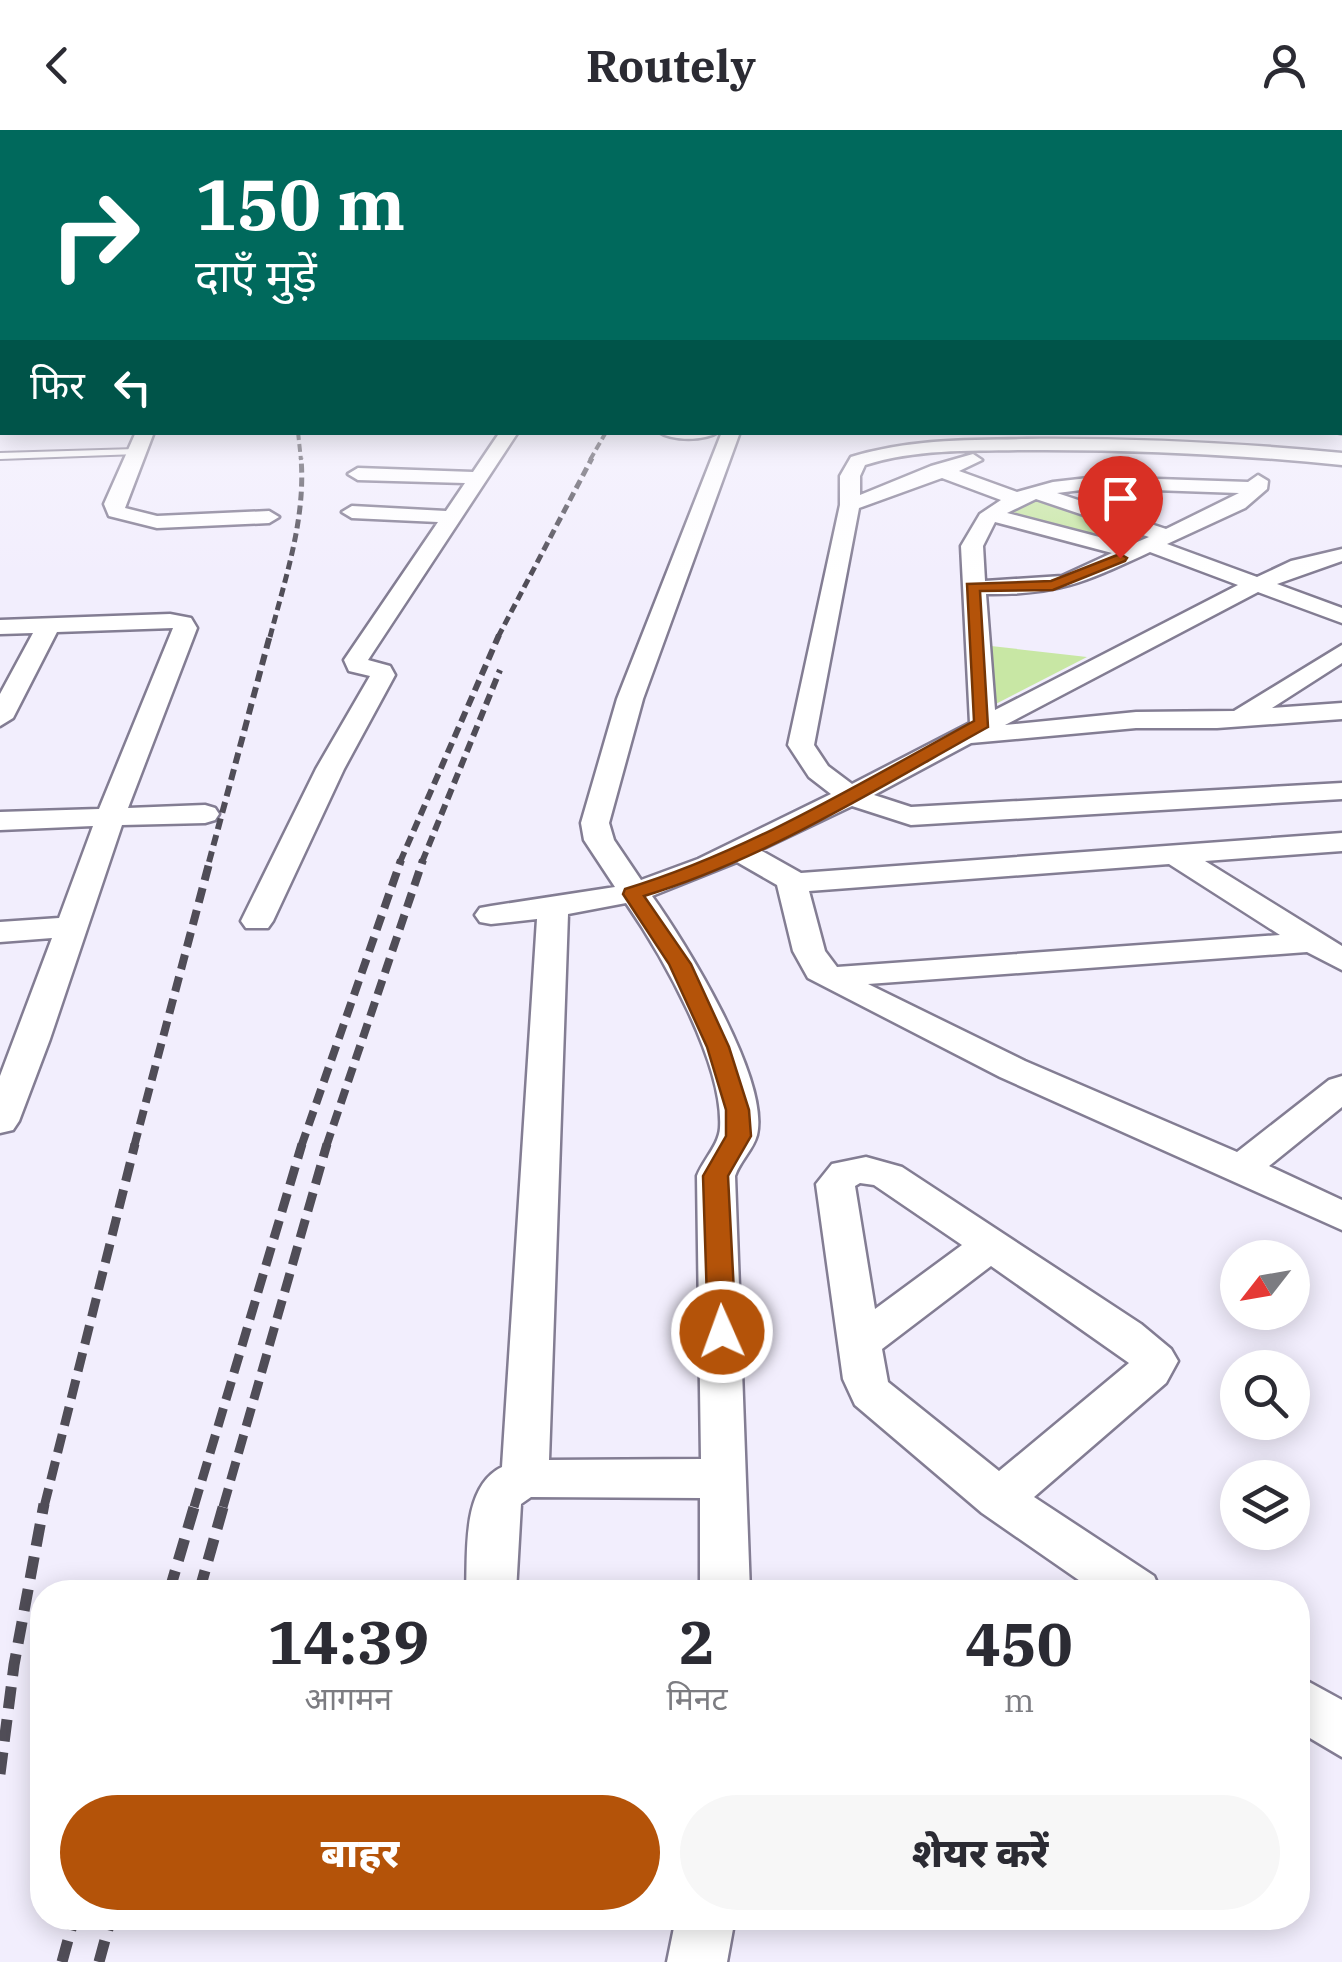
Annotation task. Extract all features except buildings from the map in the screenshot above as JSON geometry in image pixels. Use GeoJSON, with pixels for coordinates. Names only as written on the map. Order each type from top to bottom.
{"type":"FeatureCollection","features":[{"type":"Feature","properties":{"kind":"street"},"geometry":{"type":"LineString","coordinates":[[142,435],[114,504],[120,514],[164,522],[269,516]]}},
{"type":"Feature","properties":{"kind":"street"},"geometry":{"type":"LineString","coordinates":[[257,920],[330,768],[383,675],[381,671],[360,667],[356,660],[507,435]]}},
{"type":"Feature","properties":{"kind":"street"},"geometry":{"type":"LineString","coordinates":[[725,1580],[716,1176],[722,1158],[737,1140],[740,1123],[726,1069],[680,964],[599,840],[596,817],[630,699],[731,435]]}},
{"type":"Feature","properties":{"kind":"street"},"geometry":{"type":"LineString","coordinates":[[850,505],[938,470],[1037,444]]}},
{"type":"Feature","properties":{"kind":"street"},"geometry":{"type":"LineString","coordinates":[[1342,460],[1254,450],[1037,444],[931,448],[865,458],[852,469],[850,505],[801,746],[816,768],[852,795],[888,812],[935,816],[1342,791]]}},
{"type":"Feature","properties":{"kind":"street"},"geometry":{"type":"LineString","coordinates":[[1254,450],[1257,488]]}},
{"type":"Feature","properties":{"kind":"street"},"geometry":{"type":"LineString","coordinates":[[938,470],[1028,497],[1342,616]]}},
{"type":"Feature","properties":{"kind":"street"},"geometry":{"type":"LineString","coordinates":[[358,474],[479,478]]}},
{"type":"Feature","properties":{"kind":"street"},"geometry":{"type":"LineString","coordinates":[[982,724],[972,587],[975,534],[990,515],[1028,497],[1113,481],[1257,488]]}},
{"type":"Feature","properties":{"kind":"street"},"geometry":{"type":"LineString","coordinates":[[972,587],[1053,585],[1238,504],[1257,488]]}},
{"type":"Feature","properties":{"kind":"street"},"geometry":{"type":"LineString","coordinates":[[352,512],[453,518]]}},
{"type":"Feature","properties":{"kind":"street"},"geometry":{"type":"LineString","coordinates":[[990,515],[1148,544]]}},
{"type":"Feature","properties":{"kind":"street"},"geometry":{"type":"LineString","coordinates":[[491,915],[632,894],[688,876],[1261,583],[1298,566],[1342,555]]}},
{"type":"Feature","properties":{"kind":"street"},"geometry":{"type":"LineString","coordinates":[[0,626],[170,621],[184,626],[184,636],[70,927],[16,1041],[0,1120]]}},
{"type":"Feature","properties":{"kind":"street"},"geometry":{"type":"LineString","coordinates":[[0,718],[49,625]]}},
{"type":"Feature","properties":{"kind":"street"},"geometry":{"type":"LineString","coordinates":[[1238,719],[1342,652]]}},
{"type":"Feature","properties":{"kind":"street"},"geometry":{"type":"LineString","coordinates":[[1053,690],[1136,720]]}},
{"type":"Feature","properties":{"kind":"street"},"geometry":{"type":"LineString","coordinates":[[956,738],[1136,720],[1342,712]]}},
{"type":"Feature","properties":{"kind":"street"},"geometry":{"type":"LineString","coordinates":[[0,821],[205,814]]}},
{"type":"Feature","properties":{"kind":"street"},"geometry":{"type":"LineString","coordinates":[[738,850],[792,882],[1342,842]]}},
{"type":"Feature","properties":{"kind":"street"},"geometry":{"type":"LineString","coordinates":[[1175,855],[1342,960]]}},
{"type":"Feature","properties":{"kind":"street"},"geometry":{"type":"LineString","coordinates":[[792,882],[809,951],[815,966],[829,977],[991,1060],[1243,1167],[1342,1216]]}},
{"type":"Feature","properties":{"kind":"street"},"geometry":{"type":"LineString","coordinates":[[554,907],[523,1462],[530,1475],[542,1480],[724,1478]]}},
{"type":"Feature","properties":{"kind":"street"},"geometry":{"type":"LineString","coordinates":[[0,932],[70,927]]}},
{"type":"Feature","properties":{"kind":"street"},"geometry":{"type":"LineString","coordinates":[[829,977],[1310,942]]}},
{"type":"Feature","properties":{"kind":"street"},"geometry":{"type":"LineString","coordinates":[[1243,1167],[1342,1088]]}},
{"type":"Feature","properties":{"kind":"street"},"geometry":{"type":"LineString","coordinates":[[1000,1499],[1156,1364],[1126,1336],[988,1247],[888,1176],[861,1169],[842,1174],[835,1184],[865,1379],[881,1405],[1000,1499],[1118,1580]]}},
{"type":"Feature","properties":{"kind":"street"},"geometry":{"type":"LineString","coordinates":[[861,1342],[988,1247]]}},
{"type":"Feature","properties":{"kind":"street"},"geometry":{"type":"LineString","coordinates":[[492,1580],[497,1501],[506,1487],[530,1475]]}},
{"type":"Feature","properties":{"kind":"street"},"geometry":{"type":"LineString","coordinates":[[1310,1709],[1342,1731]]}},
{"type":"Feature","properties":{"kind":"street"},"geometry":{"type":"LineString","coordinates":[[697,1962],[704,1930]]}},
{"type":"Feature","properties":{"kind":"lane"},"geometry":{"type":"LineString","coordinates":[[0,456],[134,452]]}},
{"type":"Feature","properties":{"kind":"green space"},"geometry":{"type":"Polygon","coordinates":[[[1037,496],[1161,536],[1129,550],[993,515],[1037,496]]]}},
{"type":"Feature","properties":{"kind":"green space"},"geometry":{"type":"Polygon","coordinates":[[[982,645],[1087,657],[984,710],[982,645]]]}},
{"type":"Feature","properties":{"kind":"railway"},"geometry":{"type":"LineString","coordinates":[[298,435],[301,460]]}},
{"type":"Feature","properties":{"kind":"railway"},"geometry":{"type":"LineString","coordinates":[[590,460],[604,435]]}},
{"type":"Feature","properties":{"kind":"railway"},"geometry":{"type":"LineString","coordinates":[[270,637],[297,526],[301,458]]}},
{"type":"Feature","properties":{"kind":"railway"},"geometry":{"type":"LineString","coordinates":[[499,636],[592,458]]}},
{"type":"Feature","properties":{"kind":"railway"},"geometry":{"type":"LineString","coordinates":[[209,862],[270,635]]}},
{"type":"Feature","properties":{"kind":"railway"},"geometry":{"type":"LineString","coordinates":[[400,862],[499,636]]}},
{"type":"Feature","properties":{"kind":"railway"},"geometry":{"type":"LineString","coordinates":[[422,862],[500,670]]}},
{"type":"Feature","properties":{"kind":"railway"},"geometry":{"type":"LineString","coordinates":[[134,1147],[210,860]]}},
{"type":"Feature","properties":{"kind":"railway"},"geometry":{"type":"LineString","coordinates":[[302,1145],[401,860]]}},
{"type":"Feature","properties":{"kind":"railway"},"geometry":{"type":"LineString","coordinates":[[327,1144],[423,860]]}},
{"type":"Feature","properties":{"kind":"railway"},"geometry":{"type":"LineString","coordinates":[[44,1507],[135,1144]]}},
{"type":"Feature","properties":{"kind":"railway"},"geometry":{"type":"LineString","coordinates":[[223,1507],[327,1144]]}},
{"type":"Feature","properties":{"kind":"railway"},"geometry":{"type":"LineString","coordinates":[[194,1507],[302,1145]]}},
{"type":"Feature","properties":{"kind":"railway"},"geometry":{"type":"LineString","coordinates":[[0,1774],[14,1665],[44,1504]]}},
{"type":"Feature","properties":{"kind":"railway"},"geometry":{"type":"LineString","coordinates":[[173,1580],[195,1504]]}},
{"type":"Feature","properties":{"kind":"railway"},"geometry":{"type":"LineString","coordinates":[[202,1580],[224,1504]]}},
{"type":"Feature","properties":{"kind":"railway"},"geometry":{"type":"LineString","coordinates":[[62,1962],[71,1930]]}},
{"type":"Feature","properties":{"kind":"railway"},"geometry":{"type":"LineString","coordinates":[[99,1962],[108,1930]]}},
{"type":"Feature","properties":{"kind":"route"},"geometry":{"type":"LineString","coordinates":[[722,1332],[716,1176],[722,1158],[737,1140],[738,1110],[718,1047],[680,964],[632,894],[716,863],[982,724],[972,587],[1053,585],[1120,558]]}}]}
